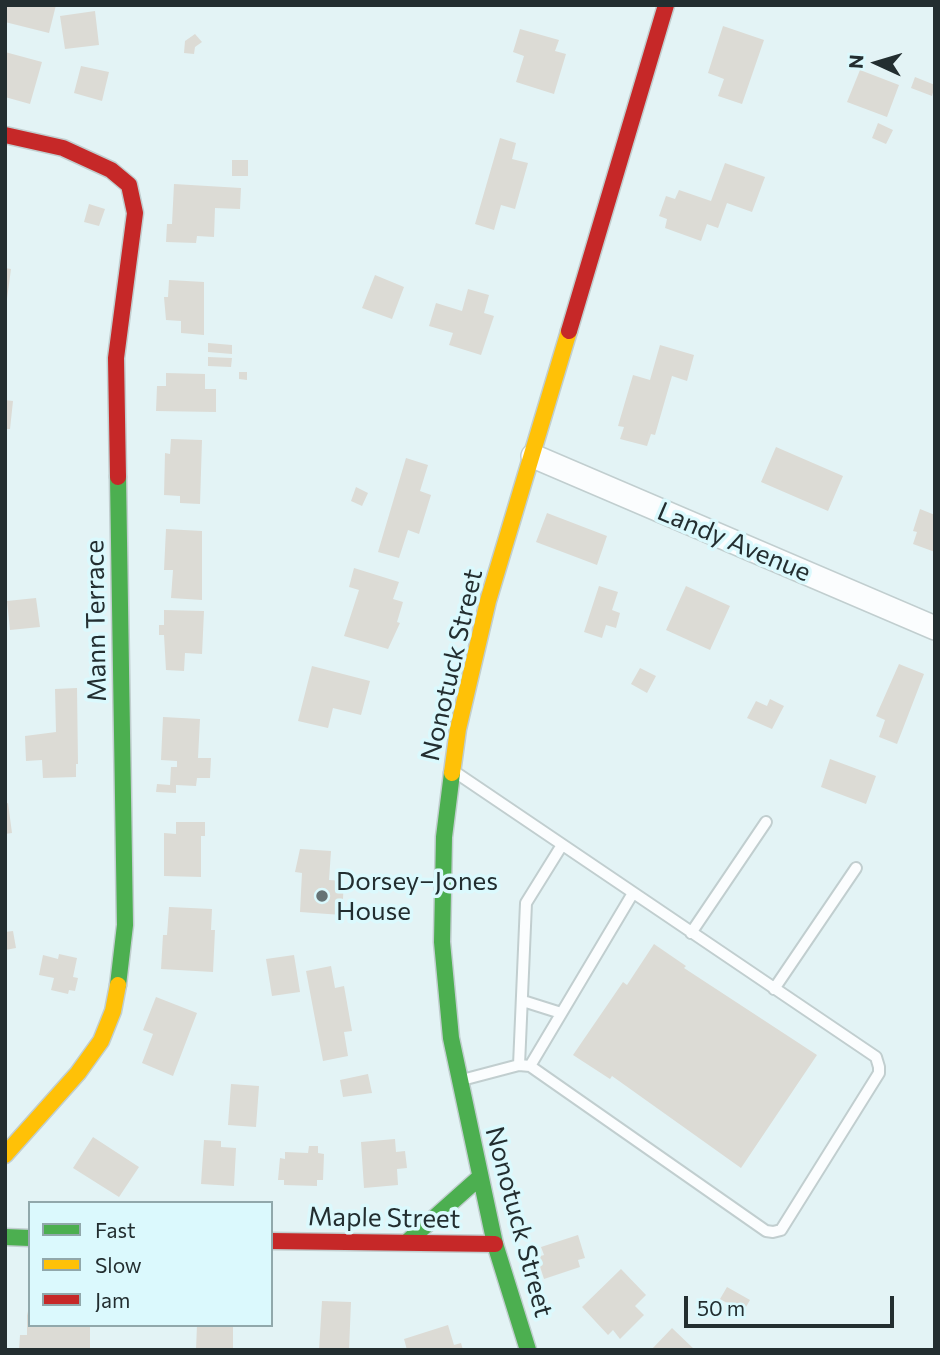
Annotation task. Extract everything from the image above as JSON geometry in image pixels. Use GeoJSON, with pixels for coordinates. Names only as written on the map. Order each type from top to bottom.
{"type":"FeatureCollection","features":[{"type":"Feature","properties":{"kind":"main road","name":"Nonotuck Street"},"geometry":{"type":"LineString","coordinates":[[528,1350],[495,1244],[451,1038],[442,942],[444,837],[458,729],[488,601],[666,5]]}},
{"type":"Feature","properties":{"kind":"main road","name":"Mann Terrace"},"geometry":{"type":"LineString","coordinates":[[5,135],[63,148],[111,170],[129,185],[135,214],[116,358],[125,925],[121,972],[113,1011],[101,1041],[78,1073],[5,1156]]}},
{"type":"Feature","properties":{"kind":"main road"},"geometry":{"type":"LineString","coordinates":[[407,1242],[480,1177]]}},
{"type":"Feature","properties":{"kind":"main road"},"geometry":{"type":"LineString","coordinates":[[5,1237],[28,1238]]}},
{"type":"Feature","properties":{"kind":"main road","name":"Maple Street"},"geometry":{"type":"LineString","coordinates":[[273,1241],[495,1244]]}},
{"type":"Feature","properties":{"kind":"street","name":"Landy Avenue"},"geometry":{"type":"LineString","coordinates":[[533,456],[935,628]]}},
{"type":"Feature","properties":{"kind":"lane"},"geometry":{"type":"LineString","coordinates":[[452,770],[876,1058],[879,1073],[781,1230],[773,1232],[766,1231],[524,1065]]}},
{"type":"Feature","properties":{"kind":"lane"},"geometry":{"type":"LineString","coordinates":[[691,933],[766,821]]}},
{"type":"Feature","properties":{"kind":"lane"},"geometry":{"type":"LineString","coordinates":[[524,1065],[526,903],[562,845]]}},
{"type":"Feature","properties":{"kind":"lane"},"geometry":{"type":"LineString","coordinates":[[774,989],[856,868]]}},
{"type":"Feature","properties":{"kind":"lane"},"geometry":{"type":"LineString","coordinates":[[459,1081],[524,1065],[562,1013],[633,893]]}},
{"type":"Feature","properties":{"kind":"lane"},"geometry":{"type":"LineString","coordinates":[[523,1001],[562,1013]]}},
{"type":"Feature","properties":{"kind":"building"},"geometry":{"type":"Polygon","coordinates":[[[5,5],[56,5],[49,33],[5,22],[5,5]]]}},
{"type":"Feature","properties":{"kind":"building"},"geometry":{"type":"Polygon","coordinates":[[[95,11],[99,45],[65,49],[60,16],[95,11]]]}},
{"type":"Feature","properties":{"kind":"building"},"geometry":{"type":"Polygon","coordinates":[[[723,26],[764,40],[742,104],[718,96],[724,79],[708,73],[723,26]]]}},
{"type":"Feature","properties":{"kind":"building"},"geometry":{"type":"Polygon","coordinates":[[[520,29],[559,40],[555,51],[566,54],[554,94],[516,82],[524,56],[513,52],[520,29]]]}},
{"type":"Feature","properties":{"kind":"building"},"geometry":{"type":"Polygon","coordinates":[[[195,34],[202,42],[195,47],[194,54],[184,53],[185,41],[195,34]]]}},
{"type":"Feature","properties":{"kind":"building"},"geometry":{"type":"Polygon","coordinates":[[[5,52],[42,62],[30,104],[5,97],[5,52]]]}},
{"type":"Feature","properties":{"kind":"building"},"geometry":{"type":"Polygon","coordinates":[[[81,66],[109,72],[102,101],[74,93],[81,66]]]}},
{"type":"Feature","properties":{"kind":"building"},"geometry":{"type":"Polygon","coordinates":[[[860,70],[899,85],[887,117],[847,102],[860,70]]]}},
{"type":"Feature","properties":{"kind":"building"},"geometry":{"type":"Polygon","coordinates":[[[915,77],[935,85],[932,96],[911,88],[915,77]]]}},
{"type":"Feature","properties":{"kind":"building"},"geometry":{"type":"Polygon","coordinates":[[[878,123],[893,130],[886,144],[872,138],[878,123]]]}},
{"type":"Feature","properties":{"kind":"building"},"geometry":{"type":"Polygon","coordinates":[[[500,138],[516,143],[512,159],[528,163],[515,209],[501,205],[494,230],[475,224],[500,138]]]}},
{"type":"Feature","properties":{"kind":"building"},"geometry":{"type":"Polygon","coordinates":[[[232,160],[248,160],[248,176],[232,176],[232,160]]]}},
{"type":"Feature","properties":{"kind":"building"},"geometry":{"type":"Polygon","coordinates":[[[725,163],[765,177],[752,212],[727,203],[718,228],[707,224],[701,241],[665,228],[667,219],[659,216],[666,196],[675,199],[679,190],[711,201],[725,163]]]}},
{"type":"Feature","properties":{"kind":"building"},"geometry":{"type":"Polygon","coordinates":[[[174,184],[241,188],[240,209],[215,208],[214,237],[197,236],[196,243],[166,242],[167,224],[172,224],[174,184]]]}},
{"type":"Feature","properties":{"kind":"building"},"geometry":{"type":"Polygon","coordinates":[[[89,204],[105,209],[99,226],[84,222],[89,204]]]}},
{"type":"Feature","properties":{"kind":"building"},"geometry":{"type":"Polygon","coordinates":[[[5,268],[11,269],[7,299],[5,299],[5,268]]]}},
{"type":"Feature","properties":{"kind":"building"},"geometry":{"type":"Polygon","coordinates":[[[375,275],[404,287],[392,319],[362,308],[375,275]]]}},
{"type":"Feature","properties":{"kind":"building"},"geometry":{"type":"Polygon","coordinates":[[[169,280],[204,282],[204,335],[181,333],[181,321],[166,320],[164,297],[168,297],[169,280]]]}},
{"type":"Feature","properties":{"kind":"building"},"geometry":{"type":"Polygon","coordinates":[[[468,289],[489,295],[484,313],[494,316],[481,355],[449,345],[453,333],[429,326],[436,303],[462,311],[468,289]]]}},
{"type":"Feature","properties":{"kind":"building"},"geometry":{"type":"Polygon","coordinates":[[[208,343],[232,345],[232,354],[208,352],[208,343]]]}},
{"type":"Feature","properties":{"kind":"building"},"geometry":{"type":"Polygon","coordinates":[[[660,345],[694,355],[687,381],[672,376],[655,435],[651,434],[647,446],[620,439],[624,427],[618,426],[633,375],[650,380],[660,345]]]}},
{"type":"Feature","properties":{"kind":"building"},"geometry":{"type":"Polygon","coordinates":[[[208,357],[232,358],[231,367],[208,366],[208,357]]]}},
{"type":"Feature","properties":{"kind":"building"},"geometry":{"type":"Polygon","coordinates":[[[239,372],[247,372],[247,380],[239,379],[239,372]]]}},
{"type":"Feature","properties":{"kind":"building"},"geometry":{"type":"Polygon","coordinates":[[[166,373],[205,374],[205,389],[216,389],[216,412],[156,411],[157,386],[166,386],[166,373]]]}},
{"type":"Feature","properties":{"kind":"building"},"geometry":{"type":"Polygon","coordinates":[[[5,400],[13,401],[10,429],[5,429],[5,400]]]}},
{"type":"Feature","properties":{"kind":"building"},"geometry":{"type":"Polygon","coordinates":[[[171,439],[202,440],[200,504],[180,503],[180,496],[164,495],[165,453],[170,454],[171,439]]]}},
{"type":"Feature","properties":{"kind":"building"},"geometry":{"type":"Polygon","coordinates":[[[776,447],[843,476],[828,511],[761,482],[776,447]]]}},
{"type":"Feature","properties":{"kind":"building"},"geometry":{"type":"Polygon","coordinates":[[[406,458],[428,465],[420,491],[431,495],[419,534],[408,530],[399,558],[378,552],[406,458]]]}},
{"type":"Feature","properties":{"kind":"building"},"geometry":{"type":"Polygon","coordinates":[[[356,487],[368,493],[362,506],[351,501],[356,487]]]}},
{"type":"Feature","properties":{"kind":"building"},"geometry":{"type":"Polygon","coordinates":[[[920,509],[935,515],[935,552],[913,544],[917,532],[913,531],[920,509]]]}},
{"type":"Feature","properties":{"kind":"building"},"geometry":{"type":"Polygon","coordinates":[[[547,513],[607,536],[597,565],[536,542],[547,513]]]}},
{"type":"Feature","properties":{"kind":"building"},"geometry":{"type":"Polygon","coordinates":[[[166,529],[202,531],[202,600],[171,598],[173,570],[164,570],[166,529]]]}},
{"type":"Feature","properties":{"kind":"building"},"geometry":{"type":"Polygon","coordinates":[[[354,568],[399,582],[393,599],[403,602],[397,622],[400,623],[388,649],[344,636],[359,590],[349,587],[354,568]]]}},
{"type":"Feature","properties":{"kind":"building"},"geometry":{"type":"Polygon","coordinates":[[[599,586],[618,592],[612,610],[620,613],[616,628],[606,625],[602,638],[584,632],[599,586]]]}},
{"type":"Feature","properties":{"kind":"building"},"geometry":{"type":"Polygon","coordinates":[[[686,586],[730,606],[710,650],[666,630],[686,586]]]}},
{"type":"Feature","properties":{"kind":"building"},"geometry":{"type":"Polygon","coordinates":[[[36,598],[40,627],[10,630],[7,601],[36,598]]]}},
{"type":"Feature","properties":{"kind":"building"},"geometry":{"type":"Polygon","coordinates":[[[164,610],[204,611],[202,654],[185,653],[184,671],[166,670],[164,635],[159,635],[159,625],[164,625],[164,610]]]}},
{"type":"Feature","properties":{"kind":"building"},"geometry":{"type":"Polygon","coordinates":[[[899,664],[924,674],[897,744],[879,737],[885,720],[876,716],[899,664]]]}},
{"type":"Feature","properties":{"kind":"building"},"geometry":{"type":"Polygon","coordinates":[[[312,666],[370,681],[361,715],[333,708],[328,728],[298,721],[312,666]]]}},
{"type":"Feature","properties":{"kind":"building"},"geometry":{"type":"Polygon","coordinates":[[[640,668],[656,676],[647,693],[631,684],[640,668]]]}},
{"type":"Feature","properties":{"kind":"building"},"geometry":{"type":"Polygon","coordinates":[[[77,688],[76,777],[43,778],[42,760],[26,761],[25,736],[56,732],[55,689],[77,688]]]}},
{"type":"Feature","properties":{"kind":"building"},"geometry":{"type":"Polygon","coordinates":[[[770,699],[784,706],[772,729],[747,718],[756,701],[767,706],[770,699]]]}},
{"type":"Feature","properties":{"kind":"building"},"geometry":{"type":"Polygon","coordinates":[[[163,717],[200,719],[198,758],[211,758],[210,778],[197,778],[196,786],[176,785],[176,793],[156,792],[157,784],[170,785],[171,767],[177,767],[177,761],[161,760],[163,717]]]}},
{"type":"Feature","properties":{"kind":"building"},"geometry":{"type":"Polygon","coordinates":[[[830,759],[876,776],[866,804],[821,787],[830,759]]]}},
{"type":"Feature","properties":{"kind":"building"},"geometry":{"type":"Polygon","coordinates":[[[8,803],[12,833],[5,834],[5,804],[8,803]]]}},
{"type":"Feature","properties":{"kind":"building"},"geometry":{"type":"Polygon","coordinates":[[[176,822],[205,822],[205,836],[201,836],[201,877],[164,876],[164,833],[176,834],[176,822]]]}},
{"type":"Feature","properties":{"kind":"building","name":"Dorsey–Jones House"},"geometry":{"type":"Polygon","coordinates":[[[300,849],[331,851],[329,880],[344,881],[342,915],[300,912],[302,873],[295,872],[300,849]]]}},
{"type":"Feature","properties":{"kind":"building"},"geometry":{"type":"Polygon","coordinates":[[[169,907],[212,909],[211,930],[215,930],[213,972],[161,969],[163,935],[167,935],[169,907]]]}},
{"type":"Feature","properties":{"kind":"building"},"geometry":{"type":"Polygon","coordinates":[[[13,931],[16,948],[5,950],[5,932],[13,931]]]}},
{"type":"Feature","properties":{"kind":"building"},"geometry":{"type":"Polygon","coordinates":[[[654,944],[686,966],[684,968],[817,1055],[741,1168],[612,1076],[610,1079],[573,1055],[623,982],[627,985],[654,944]]]}},
{"type":"Feature","properties":{"kind":"building"},"geometry":{"type":"Polygon","coordinates":[[[59,954],[77,958],[73,977],[78,978],[75,991],[69,990],[68,994],[51,990],[54,978],[39,975],[43,955],[58,959],[59,954]]]}},
{"type":"Feature","properties":{"kind":"building"},"geometry":{"type":"Polygon","coordinates":[[[294,955],[300,992],[272,996],[266,959],[294,955]]]}},
{"type":"Feature","properties":{"kind":"building"},"geometry":{"type":"Polygon","coordinates":[[[331,966],[335,988],[344,986],[352,1031],[344,1032],[348,1056],[323,1061],[306,971],[331,966]]]}},
{"type":"Feature","properties":{"kind":"building"},"geometry":{"type":"Polygon","coordinates":[[[156,997],[197,1013],[173,1076],[142,1063],[153,1034],[143,1030],[156,997]]]}},
{"type":"Feature","properties":{"kind":"building"},"geometry":{"type":"Polygon","coordinates":[[[368,1074],[372,1093],[343,1097],[340,1080],[368,1074]]]}},
{"type":"Feature","properties":{"kind":"building"},"geometry":{"type":"Polygon","coordinates":[[[231,1084],[259,1086],[256,1127],[228,1125],[231,1084]]]}},
{"type":"Feature","properties":{"kind":"building"},"geometry":{"type":"Polygon","coordinates":[[[93,1137],[139,1167],[119,1197],[73,1168],[93,1137]]]}},
{"type":"Feature","properties":{"kind":"building"},"geometry":{"type":"Polygon","coordinates":[[[395,1139],[396,1152],[405,1151],[407,1168],[397,1169],[398,1185],[364,1188],[361,1142],[395,1139]]]}},
{"type":"Feature","properties":{"kind":"building"},"geometry":{"type":"Polygon","coordinates":[[[204,1140],[221,1141],[221,1147],[236,1148],[234,1186],[201,1184],[204,1140]]]}},
{"type":"Feature","properties":{"kind":"building"},"geometry":{"type":"Polygon","coordinates":[[[309,1146],[318,1146],[318,1153],[324,1154],[323,1180],[317,1180],[317,1186],[284,1185],[284,1180],[278,1180],[280,1158],[285,1159],[285,1152],[308,1153],[309,1146]]]}},
{"type":"Feature","properties":{"kind":"building"},"geometry":{"type":"Polygon","coordinates":[[[578,1235],[585,1258],[578,1260],[580,1267],[544,1279],[537,1257],[544,1255],[541,1247],[578,1235]]]}},
{"type":"Feature","properties":{"kind":"building"},"geometry":{"type":"Polygon","coordinates":[[[621,1269],[646,1295],[635,1306],[644,1315],[620,1339],[613,1330],[608,1335],[582,1307],[621,1269]]]}},
{"type":"Feature","properties":{"kind":"building"},"geometry":{"type":"Polygon","coordinates":[[[727,1287],[750,1300],[743,1312],[720,1299],[727,1287]]]}},
{"type":"Feature","properties":{"kind":"building"},"geometry":{"type":"Polygon","coordinates":[[[322,1301],[351,1302],[349,1350],[319,1350],[322,1301]]]}},
{"type":"Feature","properties":{"kind":"building"},"geometry":{"type":"Polygon","coordinates":[[[27,1311],[28,1327],[90,1327],[90,1350],[19,1350],[20,1335],[27,1335],[27,1311]]]}},
{"type":"Feature","properties":{"kind":"building"},"geometry":{"type":"Polygon","coordinates":[[[448,1325],[454,1345],[461,1343],[463,1350],[407,1350],[404,1339],[448,1325]]]}},
{"type":"Feature","properties":{"kind":"building"},"geometry":{"type":"Polygon","coordinates":[[[197,1327],[233,1327],[233,1350],[196,1350],[197,1327]]]}},
{"type":"Feature","properties":{"kind":"building"},"geometry":{"type":"Polygon","coordinates":[[[672,1328],[695,1350],[651,1350],[672,1328]]]}},
{"type":"Feature","properties":{"kind":"traffic: fast"},"geometry":{"type":"LineString","coordinates":[[118,477],[125,925],[118,985]]}},
{"type":"Feature","properties":{"kind":"traffic: fast"},"geometry":{"type":"LineString","coordinates":[[452,773],[444,837],[442,942],[451,1038],[495,1244],[528,1350]]}},
{"type":"Feature","properties":{"kind":"traffic: fast"},"geometry":{"type":"LineString","coordinates":[[407,1242],[480,1177]]}},
{"type":"Feature","properties":{"kind":"traffic: fast"},"geometry":{"type":"LineString","coordinates":[[5,1237],[28,1238]]}},
{"type":"Feature","properties":{"kind":"traffic: slow"},"geometry":{"type":"LineString","coordinates":[[452,773],[458,729],[488,601],[569,331]]}},
{"type":"Feature","properties":{"kind":"traffic: slow"},"geometry":{"type":"LineString","coordinates":[[5,1155],[78,1073],[101,1041],[113,1011],[118,985]]}},
{"type":"Feature","properties":{"kind":"traffic: jam"},"geometry":{"type":"LineString","coordinates":[[569,331],[666,5]]}},
{"type":"Feature","properties":{"kind":"traffic: jam"},"geometry":{"type":"LineString","coordinates":[[5,135],[63,148],[111,170],[129,185],[135,213],[116,358],[118,477]]}},
{"type":"Feature","properties":{"kind":"traffic: jam"},"geometry":{"type":"LineString","coordinates":[[273,1241],[495,1244]]}},
{"type":"Feature","properties":{"kind":"place","name":"Dorsey–Jones House"},"geometry":{"type":"Point","coordinates":[322,896]}}]}
